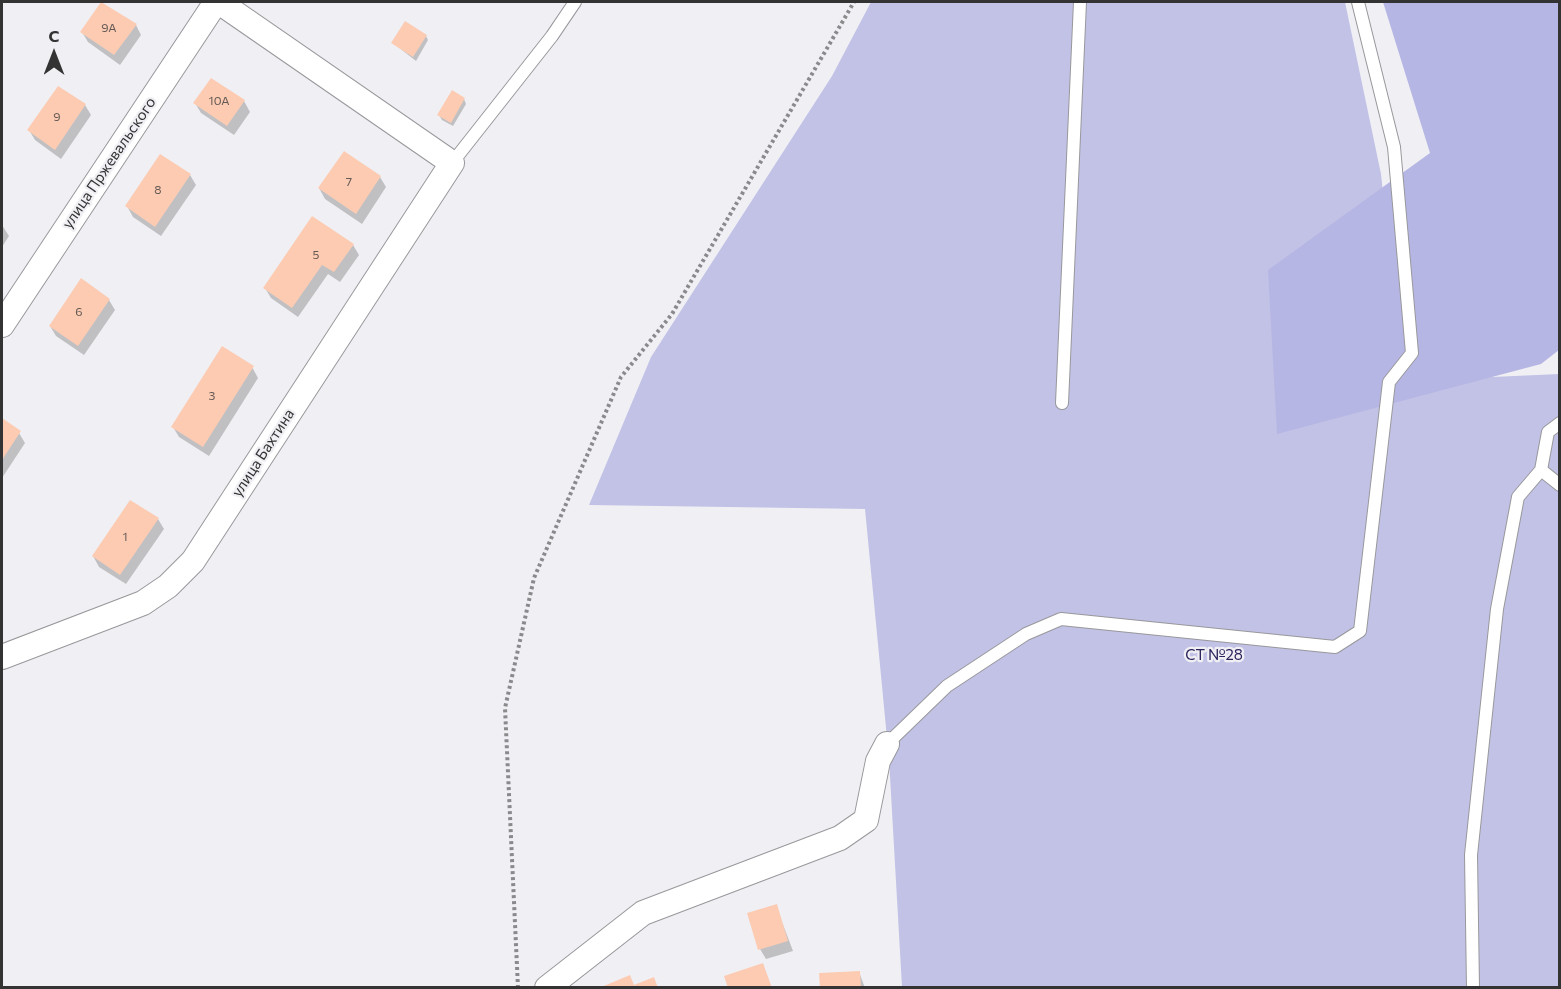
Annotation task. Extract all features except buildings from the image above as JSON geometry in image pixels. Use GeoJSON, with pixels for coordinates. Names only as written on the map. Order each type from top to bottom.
{"type":"FeatureCollection","features":[{"type":"Feature","properties":{"kind":"street"},"geometry":{"type":"LineString","coordinates":[[218,2],[452,163]]}},
{"type":"Feature","properties":{"kind":"street","name":"улица Пржевальского"},"geometry":{"type":"LineString","coordinates":[[2,325],[218,2]]}},
{"type":"Feature","properties":{"kind":"street","name":"улица Бахтина"},"geometry":{"type":"LineString","coordinates":[[2,657],[143,603],[168,586],[193,561],[452,163]]}},
{"type":"Feature","properties":{"kind":"street"},"geometry":{"type":"LineString","coordinates":[[547,987],[643,913],[840,838],[867,820],[878,761],[887,744]]}},
{"type":"Feature","properties":{"kind":"lane"},"geometry":{"type":"LineString","coordinates":[[452,163],[552,36],[575,2]]}},
{"type":"Feature","properties":{"kind":"lane"},"geometry":{"type":"LineString","coordinates":[[1062,403],[1080,2]]}},
{"type":"Feature","properties":{"kind":"lane"},"geometry":{"type":"LineString","coordinates":[[887,744],[947,686],[1026,634],[1061,619],[1335,647],[1360,631],[1389,382],[1412,352],[1394,147],[1358,2]]}},
{"type":"Feature","properties":{"kind":"lane"},"geometry":{"type":"LineString","coordinates":[[1473,987],[1471,855],[1497,609],[1518,497],[1541,470],[1548,432],[1560,423]]}},
{"type":"Feature","properties":{"kind":"lane"},"geometry":{"type":"LineString","coordinates":[[1541,470],[1560,485]]}},
{"type":"Feature","properties":{"kind":"path"},"geometry":{"type":"LineString","coordinates":[[518,987],[505,708],[534,578],[621,376],[672,314],[854,2]]}},
{"type":"Feature","properties":{"kind":"green space","name":"СТ №28"},"geometry":{"type":"Polygon","coordinates":[[[871,2],[1345,2],[1381,174],[1403,381],[1559,374],[1559,987],[902,987],[889,759],[865,509],[589,505],[651,357],[832,76],[871,2]]]}},
{"type":"Feature","properties":{"kind":"shaded area"},"geometry":{"type":"Polygon","coordinates":[[[1383,2],[1559,2],[1559,350],[1541,364],[1277,434],[1268,270],[1430,153],[1383,2]]]}}]}
